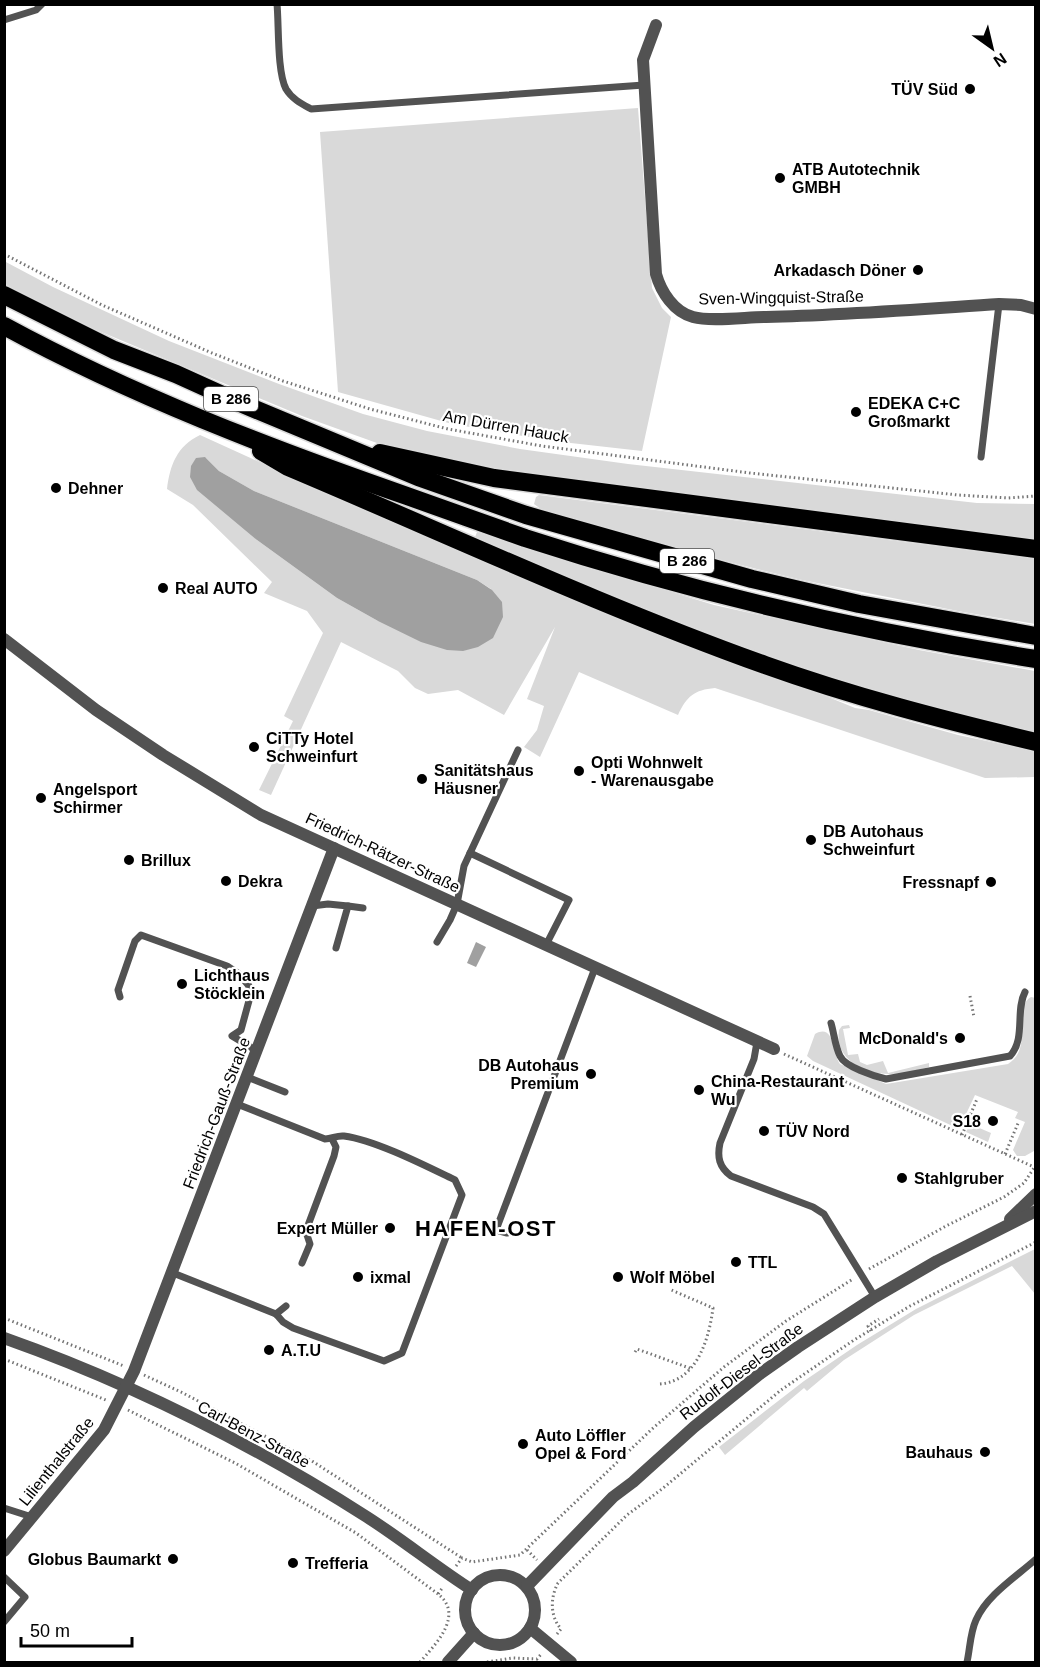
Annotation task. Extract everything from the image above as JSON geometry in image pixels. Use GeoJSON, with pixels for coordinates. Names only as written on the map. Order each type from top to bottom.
{"type":"FeatureCollection","features":[{"type":"Feature","properties":{"kind":"highway","name":"B 286"},"geometry":{"type":"LineString","coordinates":[[4,295],[114,350],[418,477],[526,515],[752,579],[859,604],[1035,636]]}},
{"type":"Feature","properties":{"kind":"highway","name":"B 286"},"geometry":{"type":"LineString","coordinates":[[4,326],[172,408],[372,484],[526,538],[743,600],[953,646],[1035,659]]}},
{"type":"Feature","properties":{"kind":"highway","name":"B 286"},"geometry":{"type":"LineString","coordinates":[[226,429],[288,467],[664,627],[840,691],[925,716],[1035,742]]}},
{"type":"Feature","properties":{"kind":"highway"},"geometry":{"type":"LineString","coordinates":[[349,448],[404,457],[494,478],[1035,549]]}},
{"type":"Feature","properties":{"kind":"street","name":"Sven-Wingquist-Straße"},"geometry":{"type":"LineString","coordinates":[[656,26],[643,60],[656,274],[658,285],[682,312],[693,317],[712,318],[815,315],[999,304],[1021,305],[1035,309]]}},
{"type":"Feature","properties":{"kind":"street","name":"Friedrich-Rätzer-Straße"},"geometry":{"type":"LineString","coordinates":[[5,641],[75,696],[157,751],[261,814],[774,1049]]}},
{"type":"Feature","properties":{"kind":"street","name":"Friedrich-Gauß-Straße"},"geometry":{"type":"LineString","coordinates":[[126,1387],[173,1273],[334,848]]}},
{"type":"Feature","properties":{"kind":"street"},"geometry":{"type":"LineString","coordinates":[[1003,1228],[1035,1194]]}},
{"type":"Feature","properties":{"kind":"street","name":"Rudolf-Diesel-Straße"},"geometry":{"type":"LineString","coordinates":[[527,1586],[613,1497],[694,1427],[798,1347],[875,1297],[1035,1211]]}},
{"type":"Feature","properties":{"kind":"street","name":"Rudolf-Diesel-Straße"},"geometry":{"type":"LineString","coordinates":[[1003,1228],[1035,1221]]}},
{"type":"Feature","properties":{"kind":"street","name":"Carl-Benz-Straße"},"geometry":{"type":"LineString","coordinates":[[4,1338],[44,1352],[126,1387],[211,1428],[321,1489],[400,1539],[472,1590]]}},
{"type":"Feature","properties":{"kind":"street","name":"Lilienthalstraße"},"geometry":{"type":"LineString","coordinates":[[4,1551],[104,1430],[126,1387]]}},
{"type":"Feature","properties":{"kind":"street"},"geometry":{"type":"LineString","coordinates":[[493,1576],[507,1576],[519,1579],[527,1586],[534,1599],[535,1610],[530,1628],[522,1637],[509,1643],[496,1644],[485,1641],[474,1632],[468,1622],[467,1601],[479,1582],[493,1576]]}},
{"type":"Feature","properties":{"kind":"street"},"geometry":{"type":"LineString","coordinates":[[530,1628],[572,1662]]}},
{"type":"Feature","properties":{"kind":"street"},"geometry":{"type":"LineString","coordinates":[[448,1662],[474,1632]]}},
{"type":"Feature","properties":{"kind":"lane"},"geometry":{"type":"LineString","coordinates":[[4,20],[36,10],[42,4]]}},
{"type":"Feature","properties":{"kind":"lane"},"geometry":{"type":"LineString","coordinates":[[277,4],[282,69],[286,88],[296,100],[311,109],[644,85]]}},
{"type":"Feature","properties":{"kind":"lane"},"geometry":{"type":"LineString","coordinates":[[981,457],[999,304]]}},
{"type":"Feature","properties":{"kind":"lane"},"geometry":{"type":"LineString","coordinates":[[437,942],[457,904],[464,866],[518,750]]}},
{"type":"Feature","properties":{"kind":"lane"},"geometry":{"type":"LineString","coordinates":[[470,853],[569,900],[546,945]]}},
{"type":"Feature","properties":{"kind":"lane"},"geometry":{"type":"LineString","coordinates":[[312,906],[328,904],[363,908]]}},
{"type":"Feature","properties":{"kind":"lane"},"geometry":{"type":"LineString","coordinates":[[336,948],[348,906]]}},
{"type":"Feature","properties":{"kind":"lane"},"geometry":{"type":"LineString","coordinates":[[120,997],[118,990],[135,941],[141,935],[227,966],[239,974],[249,986],[250,997],[241,1029],[232,1036],[257,1051]]}},
{"type":"Feature","properties":{"kind":"lane"},"geometry":{"type":"LineString","coordinates":[[507,1233],[496,1230],[595,968]]}},
{"type":"Feature","properties":{"kind":"lane"},"geometry":{"type":"LineString","coordinates":[[831,1023],[841,1058],[845,1062],[886,1079],[1010,1056],[1017,1045],[1019,1007],[1025,992]]}},
{"type":"Feature","properties":{"kind":"lane"},"geometry":{"type":"LineString","coordinates":[[757,1042],[754,1059],[720,1143],[718,1154],[722,1167],[731,1176],[813,1207],[824,1214],[875,1297]]}},
{"type":"Feature","properties":{"kind":"lane"},"geometry":{"type":"LineString","coordinates":[[247,1077],[285,1092]]}},
{"type":"Feature","properties":{"kind":"lane"},"geometry":{"type":"LineString","coordinates":[[173,1273],[276,1314],[292,1328],[384,1361],[402,1353],[462,1195],[455,1180],[380,1147],[342,1135],[325,1139],[237,1104]]}},
{"type":"Feature","properties":{"kind":"lane"},"geometry":{"type":"LineString","coordinates":[[302,1263],[309,1244],[307,1228],[334,1156],[336,1146],[332,1139]]}},
{"type":"Feature","properties":{"kind":"lane"},"geometry":{"type":"LineString","coordinates":[[276,1314],[286,1306]]}},
{"type":"Feature","properties":{"kind":"lane"},"geometry":{"type":"LineString","coordinates":[[4,1508],[32,1517]]}},
{"type":"Feature","properties":{"kind":"lane"},"geometry":{"type":"LineString","coordinates":[[967,1662],[975,1622],[981,1611],[1035,1559]]}},
{"type":"Feature","properties":{"kind":"lane"},"geometry":{"type":"LineString","coordinates":[[4,1577],[26,1597],[4,1622]]}},
{"type":"Feature","properties":{"kind":"path","name":"Am Dürren Hauck"},"geometry":{"type":"LineString","coordinates":[[4,254],[102,305],[283,381],[340,400],[430,424],[542,446],[750,473],[958,495],[1008,498],[1035,496]]}},
{"type":"Feature","properties":{"kind":"path"},"geometry":{"type":"LineString","coordinates":[[970,996],[974,1017]]}},
{"type":"Feature","properties":{"kind":"path"},"geometry":{"type":"LineString","coordinates":[[438,1594],[462,1558],[472,1562],[520,1555],[645,1435],[724,1367],[786,1321],[861,1273],[1004,1197],[1024,1183],[1035,1166],[774,1049]]}},
{"type":"Feature","properties":{"kind":"path"},"geometry":{"type":"LineString","coordinates":[[962,1135],[977,1099]]}},
{"type":"Feature","properties":{"kind":"path"},"geometry":{"type":"LineString","coordinates":[[1005,1154],[1019,1121]]}},
{"type":"Feature","properties":{"kind":"path"},"geometry":{"type":"LineString","coordinates":[[487,1662],[513,1658],[537,1659],[561,1629],[556,1623],[552,1606],[558,1583],[627,1515],[662,1489],[781,1390],[854,1340],[910,1306],[1035,1242]]}},
{"type":"Feature","properties":{"kind":"path"},"geometry":{"type":"LineString","coordinates":[[660,1384],[670,1383],[692,1369],[711,1323],[713,1308],[669,1289]]}},
{"type":"Feature","properties":{"kind":"path"},"geometry":{"type":"LineString","coordinates":[[872,1331],[868,1326],[879,1319]]}},
{"type":"Feature","properties":{"kind":"path"},"geometry":{"type":"LineString","coordinates":[[635,1352],[638,1349],[692,1369]]}},
{"type":"Feature","properties":{"kind":"path"},"geometry":{"type":"LineString","coordinates":[[4,1359],[117,1405],[235,1463],[356,1533],[444,1598],[447,1606],[447,1627],[443,1636],[420,1662]]}},
{"type":"Feature","properties":{"kind":"shaded area"},"geometry":{"type":"Polygon","coordinates":[[[638,108],[652,288],[662,308],[671,317],[642,451],[553,441],[452,424],[338,392],[320,132],[638,108]]]}},
{"type":"Feature","properties":{"kind":"shaded area"},"geometry":{"type":"Polygon","coordinates":[[[4,261],[53,287],[169,341],[363,414],[427,431],[520,449],[628,464],[977,503],[1035,504],[1035,544],[1004,535],[521,477],[388,447],[302,416],[75,321],[5,284],[4,261]]]}},
{"type":"Feature","properties":{"kind":"shaded area"},"geometry":{"type":"Polygon","coordinates":[[[200,435],[288,475],[855,708],[958,735],[1035,751],[1035,777],[985,778],[715,688],[696,692],[685,703],[678,715],[579,672],[540,757],[524,747],[537,730],[544,706],[527,699],[555,627],[504,715],[458,690],[428,694],[415,688],[398,671],[341,642],[271,795],[259,790],[293,721],[284,716],[323,633],[307,611],[264,593],[272,582],[193,505],[167,489],[176,457],[192,439],[200,435]],[[205,457],[257,540],[337,598],[378,621],[491,589],[477,580],[254,491],[219,471],[205,457]]]}},
{"type":"Feature","properties":{"kind":"shaded area"},"geometry":{"type":"Polygon","coordinates":[[[205,457],[219,471],[254,491],[477,580],[492,590],[502,602],[503,617],[493,638],[478,647],[463,651],[447,650],[421,642],[337,598],[257,540],[197,490],[190,477],[191,466],[196,458],[205,457]]]}},
{"type":"Feature","properties":{"kind":"shaded area"},"geometry":{"type":"Polygon","coordinates":[[[539,495],[1035,559],[1035,624],[802,580],[733,563],[545,512],[534,504],[539,495]]]}},
{"type":"Feature","properties":{"kind":"shaded area"},"geometry":{"type":"Polygon","coordinates":[[[477,532],[714,605],[919,650],[1035,671],[1035,735],[845,686],[680,624],[474,540],[477,532]]]}},
{"type":"Feature","properties":{"kind":"shaded area"},"geometry":{"type":"Polygon","coordinates":[[[476,942],[486,947],[476,967],[467,963],[476,942]]]}},
{"type":"Feature","properties":{"kind":"shaded area"},"geometry":{"type":"Polygon","coordinates":[[[1031,997],[1036,998],[1036,1144],[1034,1151],[1025,1156],[1017,1156],[1013,1150],[1025,1122],[1015,1118],[1018,1112],[975,1095],[959,1129],[813,1061],[807,1056],[815,1034],[826,1032],[830,1036],[840,1064],[886,1084],[1008,1064],[1016,1057],[1020,1048],[1022,1011],[1025,1003],[1031,997]]]}},
{"type":"Feature","properties":{"kind":"shaded area"},"geometry":{"type":"Polygon","coordinates":[[[849,1025],[850,1028],[843,1029],[848,1055],[858,1054],[860,1062],[867,1065],[883,1061],[888,1073],[929,1063],[929,1067],[906,1073],[882,1074],[854,1064],[842,1050],[839,1041],[839,1030],[842,1026],[849,1025]]]}},
{"type":"Feature","properties":{"kind":"shaded area"},"geometry":{"type":"Polygon","coordinates":[[[970,1124],[991,1133],[988,1142],[966,1132],[970,1124]]]}},
{"type":"Feature","properties":{"kind":"shaded area"},"geometry":{"type":"Polygon","coordinates":[[[1035,1249],[1035,1294],[1012,1266],[914,1315],[844,1360],[807,1391],[804,1388],[725,1455],[719,1447],[804,1381],[857,1345],[916,1309],[1035,1249]]]}},
{"type":"Feature","properties":{"kind":"place","name":"TÜV Süd"},"geometry":{"type":"Point","coordinates":[970,89]}},
{"type":"Feature","properties":{"kind":"place","name":"ATB Autotechnik GMBH"},"geometry":{"type":"Point","coordinates":[780,178]}},
{"type":"Feature","properties":{"kind":"place","name":"Arkadasch Döner"},"geometry":{"type":"Point","coordinates":[918,270]}},
{"type":"Feature","properties":{"kind":"place","name":"EDEKA C+C Großmarkt"},"geometry":{"type":"Point","coordinates":[856,412]}},
{"type":"Feature","properties":{"kind":"place","name":"Dehner"},"geometry":{"type":"Point","coordinates":[56,488]}},
{"type":"Feature","properties":{"kind":"place","name":"Real AUTO"},"geometry":{"type":"Point","coordinates":[163,588]}},
{"type":"Feature","properties":{"kind":"place","name":"CiTTy Hotel Schweinfurt"},"geometry":{"type":"Point","coordinates":[254,747]}},
{"type":"Feature","properties":{"kind":"place","name":"Opti Wohnwelt - Warenausgabe"},"geometry":{"type":"Point","coordinates":[579,771]}},
{"type":"Feature","properties":{"kind":"place","name":"Sanitätshaus Häusner"},"geometry":{"type":"Point","coordinates":[422,779]}},
{"type":"Feature","properties":{"kind":"place","name":"Angelsport Schirmer"},"geometry":{"type":"Point","coordinates":[41,798]}},
{"type":"Feature","properties":{"kind":"place","name":"DB Autohaus Schweinfurt"},"geometry":{"type":"Point","coordinates":[811,840]}},
{"type":"Feature","properties":{"kind":"place","name":"Brillux"},"geometry":{"type":"Point","coordinates":[129,860]}},
{"type":"Feature","properties":{"kind":"place","name":"Dekra"},"geometry":{"type":"Point","coordinates":[226,881]}},
{"type":"Feature","properties":{"kind":"place","name":"Fressnapf"},"geometry":{"type":"Point","coordinates":[991,882]}},
{"type":"Feature","properties":{"kind":"place","name":"Lichthaus Stöcklein"},"geometry":{"type":"Point","coordinates":[182,984]}},
{"type":"Feature","properties":{"kind":"place","name":"McDonald's"},"geometry":{"type":"Point","coordinates":[960,1038]}},
{"type":"Feature","properties":{"kind":"place","name":"DB Autohaus Premium"},"geometry":{"type":"Point","coordinates":[591,1074]}},
{"type":"Feature","properties":{"kind":"place","name":"China-Restaurant Wu"},"geometry":{"type":"Point","coordinates":[699,1090]}},
{"type":"Feature","properties":{"kind":"place","name":"S18"},"geometry":{"type":"Point","coordinates":[993,1121]}},
{"type":"Feature","properties":{"kind":"place","name":"TÜV Nord"},"geometry":{"type":"Point","coordinates":[764,1131]}},
{"type":"Feature","properties":{"kind":"place","name":"Stahlgruber"},"geometry":{"type":"Point","coordinates":[902,1178]}},
{"type":"Feature","properties":{"kind":"place","name":"Expert Müller"},"geometry":{"type":"Point","coordinates":[390,1228]}},
{"type":"Feature","properties":{"kind":"place","name":"TTL"},"geometry":{"type":"Point","coordinates":[736,1262]}},
{"type":"Feature","properties":{"kind":"place","name":"ixmal"},"geometry":{"type":"Point","coordinates":[358,1277]}},
{"type":"Feature","properties":{"kind":"place","name":"Wolf Möbel"},"geometry":{"type":"Point","coordinates":[618,1277]}},
{"type":"Feature","properties":{"kind":"place","name":"A.T.U"},"geometry":{"type":"Point","coordinates":[269,1350]}},
{"type":"Feature","properties":{"kind":"place","name":"Auto Löffler Opel & Ford"},"geometry":{"type":"Point","coordinates":[523,1444]}},
{"type":"Feature","properties":{"kind":"place","name":"Bauhaus"},"geometry":{"type":"Point","coordinates":[985,1452]}},
{"type":"Feature","properties":{"kind":"place","name":"Globus Baumarkt"},"geometry":{"type":"Point","coordinates":[173,1559]}},
{"type":"Feature","properties":{"kind":"place","name":"Trefferia"},"geometry":{"type":"Point","coordinates":[293,1563]}},
{"type":"Feature","properties":{"kind":"district","name":"HAFEN-OST"},"geometry":{"type":"Point","coordinates":[486,1228]}}]}
